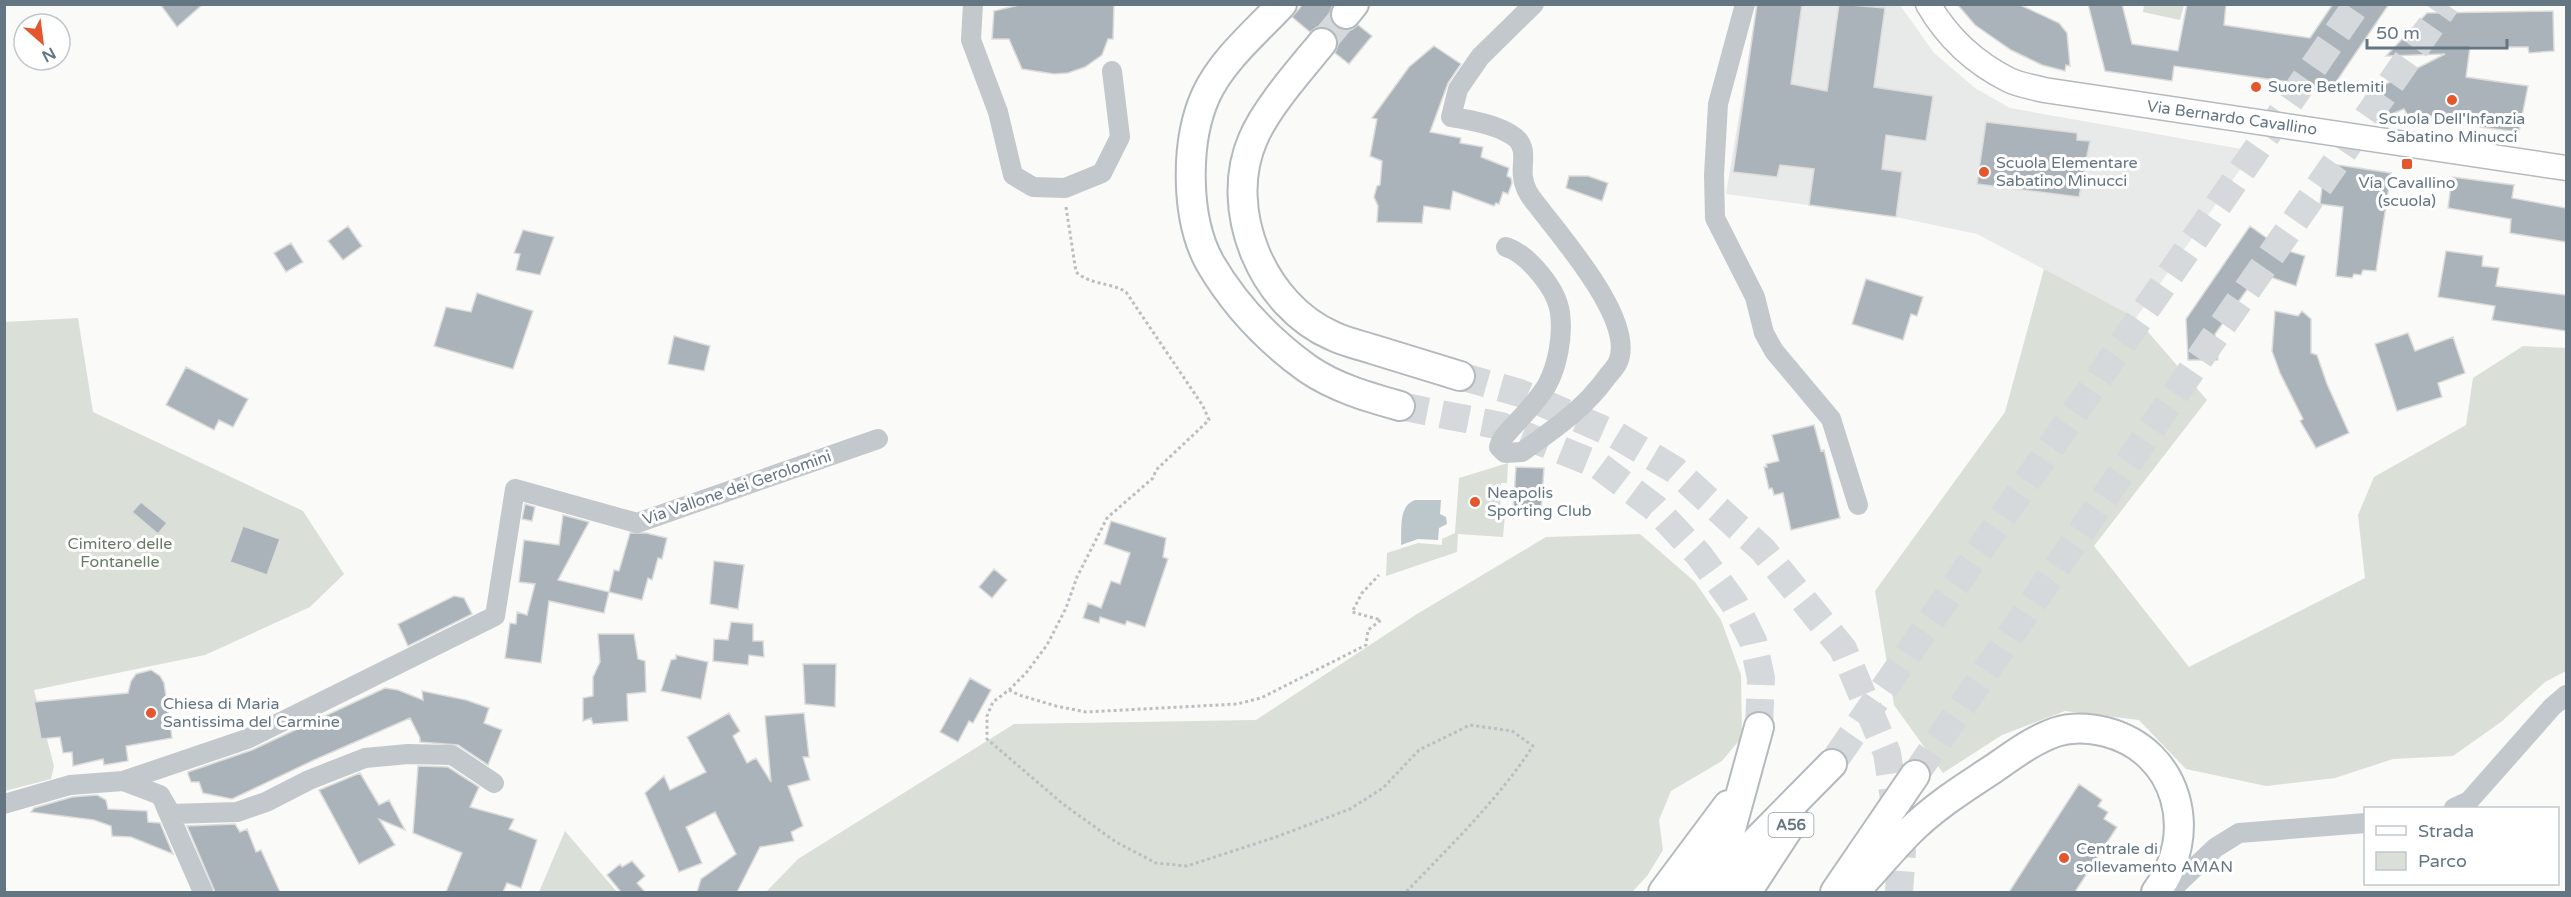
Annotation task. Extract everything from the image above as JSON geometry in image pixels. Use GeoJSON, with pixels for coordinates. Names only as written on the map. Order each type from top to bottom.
{"type":"FeatureCollection","features":[{"type":"Feature","properties":{"kind":"highway"},"geometry":{"type":"LineString","coordinates":[[1282,4],[1227,63],[1206,95],[1193,140],[1189,179],[1197,225],[1209,261],[1237,303],[1272,340],[1309,369],[1349,392],[1400,406]]}},
{"type":"Feature","properties":{"kind":"highway"},"geometry":{"type":"LineString","coordinates":[[1322,43],[1288,85],[1253,138],[1244,168],[1242,194],[1246,225],[1257,255],[1278,291],[1291,307],[1311,324],[1333,336],[1460,376]]}},
{"type":"Feature","properties":{"kind":"highway"},"geometry":{"type":"LineString","coordinates":[[1854,892],[1910,831],[1943,804],[2038,739],[2058,731],[2077,729],[2095,729],[2127,739],[2151,758],[2169,783],[2178,812],[2178,848],[2166,880],[2156,892]]}},
{"type":"Feature","properties":{"kind":"highway"},"geometry":{"type":"LineString","coordinates":[[1663,892],[1737,792],[1757,738],[1731,829],[1721,849],[1691,892]]}},
{"type":"Feature","properties":{"kind":"highway","name":"A56"},"geometry":{"type":"LineString","coordinates":[[1718,892],[1754,843],[1834,761],[1747,892]]}},
{"type":"Feature","properties":{"kind":"highway"},"geometry":{"type":"LineString","coordinates":[[1835,892],[1915,775]]}},
{"type":"Feature","properties":{"kind":"main road","name":"Via Bernardo Cavallino"},"geometry":{"type":"LineString","coordinates":[[1928,4],[1938,22],[1969,54],[2010,81],[2044,90],[2566,168]]}},
{"type":"Feature","properties":{"kind":"street"},"geometry":{"type":"LineString","coordinates":[[973,4],[971,40],[998,112],[1013,175],[1033,188],[1061,188],[1102,173],[1119,137],[1112,71]]}},
{"type":"Feature","properties":{"kind":"street"},"geometry":{"type":"LineString","coordinates":[[1506,247],[1517,250],[1542,273],[1560,311],[1559,350],[1547,385],[1502,439],[1499,447],[1505,453],[1513,454],[1522,452],[1580,411],[1618,362],[1621,340],[1610,310],[1589,272],[1530,197],[1522,176],[1524,155],[1516,138],[1498,129],[1451,117],[1458,89],[1480,57],[1533,4]]}},
{"type":"Feature","properties":{"kind":"street"},"geometry":{"type":"LineString","coordinates":[[1746,4],[1718,104],[1714,175],[1716,218],[1755,297],[1764,333],[1774,351],[1831,419],[1858,505]]}},
{"type":"Feature","properties":{"kind":"street","name":"Via Vallone dei Gerolomini"},"geometry":{"type":"LineString","coordinates":[[123,781],[247,739],[495,616],[514,489],[637,523],[878,439]]}},
{"type":"Feature","properties":{"kind":"street"},"geometry":{"type":"LineString","coordinates":[[2456,807],[2469,801],[2552,707],[2566,695]]}},
{"type":"Feature","properties":{"kind":"street"},"geometry":{"type":"LineString","coordinates":[[4,804],[70,786],[123,781],[160,795],[171,813],[237,812],[266,802],[309,780],[365,759],[408,754],[452,755],[494,783]]}},
{"type":"Feature","properties":{"kind":"street"},"geometry":{"type":"LineString","coordinates":[[160,795],[203,892]]}},
{"type":"Feature","properties":{"kind":"street"},"geometry":{"type":"LineString","coordinates":[[2169,892],[2215,848],[2239,833],[2364,824]]}},
{"type":"Feature","properties":{"kind":"path"},"geometry":{"type":"LineString","coordinates":[[1061,188],[1070,224],[1076,272],[1083,279],[1115,284],[1126,292],[1203,405],[1209,420],[1156,470],[1153,478],[1107,518],[1077,577],[1066,608],[1047,645],[1009,690],[993,702],[987,716],[987,739],[1063,804],[1116,842],[1156,863],[1187,866],[1350,809],[1383,788],[1419,750],[1470,725],[1512,731],[1533,746],[1513,777],[1473,825],[1406,892]]}},
{"type":"Feature","properties":{"kind":"path"},"geometry":{"type":"LineString","coordinates":[[1009,690],[1018,696],[1086,712],[1151,707],[1214,706],[1237,704],[1261,698],[1366,645],[1368,630],[1381,620],[1352,612],[1362,593],[1379,574]]}},
{"type":"Feature","properties":{"kind":"shaded area","name":"Scuola Elementare Sabatino Minucci"},"geometry":{"type":"Polygon","coordinates":[[[1757,5],[1900,5],[1934,53],[1975,88],[2010,108],[2253,151],[2136,318],[1977,234],[1896,217],[1726,194],[1757,5]]]}},
{"type":"Feature","properties":{"kind":"shaded area"},"geometry":{"type":"Polygon","coordinates":[[[1415,500],[1441,500],[1440,514],[1446,517],[1447,524],[1439,528],[1438,540],[1418,539],[1401,545],[1403,513],[1406,507],[1415,500]]]}},
{"type":"Feature","properties":{"kind":"green space"},"geometry":{"type":"Polygon","coordinates":[[[2144,4],[2184,5],[2180,20],[2143,12],[2144,4]]]}},
{"type":"Feature","properties":{"kind":"green space"},"geometry":{"type":"Polygon","coordinates":[[[2044,269],[2136,318],[2207,400],[2094,546],[2189,667],[2365,578],[2358,515],[2374,477],[2466,425],[2473,378],[2523,346],[2566,348],[2566,671],[2545,682],[2501,722],[2453,756],[2393,759],[2335,778],[2266,786],[2186,769],[2139,720],[2065,711],[2002,735],[1943,773],[1894,705],[1875,591],[2005,412],[2044,269]]]}},
{"type":"Feature","properties":{"kind":"green space","name":"Cimitero delle Fontanelle"},"geometry":{"type":"Polygon","coordinates":[[[78,318],[93,412],[303,511],[344,574],[310,607],[205,655],[34,690],[54,766],[51,779],[5,791],[5,322],[78,318]]]}},
{"type":"Feature","properties":{"kind":"green space"},"geometry":{"type":"Polygon","coordinates":[[[1508,463],[1507,483],[1501,483],[1500,513],[1505,514],[1503,537],[1458,534],[1457,552],[1386,576],[1387,553],[1418,543],[1442,545],[1442,539],[1455,533],[1459,478],[1508,463]]]}},
{"type":"Feature","properties":{"kind":"green space"},"geometry":{"type":"Polygon","coordinates":[[[1640,534],[1695,582],[1721,620],[1741,675],[1742,737],[1722,761],[1671,791],[1659,820],[1663,850],[1647,876],[1632,892],[766,892],[798,859],[1014,724],[1256,720],[1417,614],[1546,537],[1640,534]]]}},
{"type":"Feature","properties":{"kind":"green space"},"geometry":{"type":"Polygon","coordinates":[[[565,831],[617,892],[539,892],[565,831]]]}},
{"type":"Feature","properties":{"kind":"building"},"geometry":{"type":"Polygon","coordinates":[[[160,4],[203,4],[177,27],[160,4]]]}},
{"type":"Feature","properties":{"kind":"building"},"geometry":{"type":"Polygon","coordinates":[[[1023,4],[1114,4],[1113,39],[1108,39],[1102,55],[1085,67],[1068,73],[1054,74],[1022,69],[1009,39],[992,39],[994,11],[1023,4]]]}},
{"type":"Feature","properties":{"kind":"building"},"geometry":{"type":"Polygon","coordinates":[[[1303,4],[1333,4],[1330,19],[1336,27],[1351,30],[1358,25],[1372,36],[1349,64],[1335,53],[1338,38],[1332,30],[1317,27],[1310,32],[1292,17],[1303,4]]]}},
{"type":"Feature","properties":{"kind":"building"},"geometry":{"type":"Polygon","coordinates":[[[1757,4],[1802,4],[1791,84],[1827,91],[1839,4],[1885,8],[1874,87],[1933,96],[1926,141],[1886,135],[1882,169],[1902,172],[1896,217],[1809,205],[1814,169],[1780,165],[1777,177],[1733,172],[1757,4]]]}},
{"type":"Feature","properties":{"kind":"building"},"geometry":{"type":"Polygon","coordinates":[[[1957,4],[2018,4],[2059,23],[2067,33],[2070,66],[2066,65],[2065,71],[2042,65],[2011,50],[1975,25],[1957,4]]]}},
{"type":"Feature","properties":{"kind":"building"},"geometry":{"type":"Polygon","coordinates":[[[2088,4],[2122,4],[2132,44],[2178,51],[2187,4],[2226,4],[2224,25],[2310,38],[2333,4],[2389,4],[2332,88],[2174,66],[2172,81],[2105,71],[2088,4]]]}},
{"type":"Feature","properties":{"kind":"building"},"geometry":{"type":"Polygon","coordinates":[[[2553,11],[2554,51],[2529,53],[2528,47],[2470,47],[2466,77],[2528,86],[2519,132],[2480,127],[2482,115],[2461,112],[2439,124],[2434,115],[2422,120],[2418,112],[2408,116],[2404,109],[2387,116],[2374,90],[2445,54],[2386,56],[2427,13],[2553,11]]]}},
{"type":"Feature","properties":{"kind":"building"},"geometry":{"type":"Polygon","coordinates":[[[1434,46],[1461,64],[1448,83],[1430,132],[1461,138],[1460,143],[1483,147],[1481,157],[1509,168],[1507,176],[1511,178],[1512,183],[1508,194],[1503,192],[1499,204],[1496,203],[1494,206],[1453,191],[1450,210],[1424,206],[1422,223],[1377,222],[1378,206],[1374,197],[1377,186],[1380,185],[1382,161],[1370,156],[1377,119],[1372,118],[1409,67],[1434,46]]]}},
{"type":"Feature","properties":{"kind":"building"},"geometry":{"type":"Polygon","coordinates":[[[1986,122],[2077,133],[2077,140],[2090,141],[2079,197],[1977,184],[1986,122]]]}},
{"type":"Feature","properties":{"kind":"building"},"geometry":{"type":"Polygon","coordinates":[[[2325,163],[2391,173],[2376,271],[2363,270],[2361,275],[2354,274],[2352,278],[2336,276],[2343,207],[2320,204],[2325,163]]]}},
{"type":"Feature","properties":{"kind":"building"},"geometry":{"type":"Polygon","coordinates":[[[1569,176],[1588,176],[1608,183],[1602,201],[1566,188],[1569,176]]]}},
{"type":"Feature","properties":{"kind":"building"},"geometry":{"type":"Polygon","coordinates":[[[2452,177],[2514,185],[2512,198],[2566,208],[2566,242],[2510,233],[2511,219],[2448,208],[2452,177]]]}},
{"type":"Feature","properties":{"kind":"building"},"geometry":{"type":"Polygon","coordinates":[[[348,226],[362,246],[343,260],[328,241],[348,226]]]}},
{"type":"Feature","properties":{"kind":"building"},"geometry":{"type":"Polygon","coordinates":[[[2250,226],[2282,249],[2305,256],[2296,286],[2259,273],[2215,334],[2218,360],[2188,360],[2186,319],[2250,226]]]}},
{"type":"Feature","properties":{"kind":"building"},"geometry":{"type":"Polygon","coordinates":[[[523,230],[554,237],[540,275],[516,270],[520,254],[514,253],[523,230]]]}},
{"type":"Feature","properties":{"kind":"building"},"geometry":{"type":"Polygon","coordinates":[[[291,243],[303,262],[286,272],[274,253],[291,243]]]}},
{"type":"Feature","properties":{"kind":"building"},"geometry":{"type":"Polygon","coordinates":[[[2446,251],[2483,256],[2482,266],[2499,268],[2496,286],[2566,295],[2566,331],[2492,320],[2495,306],[2438,297],[2446,251]]]}},
{"type":"Feature","properties":{"kind":"building"},"geometry":{"type":"Polygon","coordinates":[[[1866,279],[1923,297],[1917,316],[1911,314],[1903,340],[1852,324],[1866,279]]]}},
{"type":"Feature","properties":{"kind":"building"},"geometry":{"type":"Polygon","coordinates":[[[477,293],[533,311],[513,369],[434,346],[446,307],[471,312],[477,293]]]}},
{"type":"Feature","properties":{"kind":"building"},"geometry":{"type":"Polygon","coordinates":[[[2275,311],[2298,316],[2302,311],[2311,319],[2311,353],[2317,355],[2349,433],[2316,448],[2300,421],[2303,419],[2280,373],[2272,351],[2275,311]]]}},
{"type":"Feature","properties":{"kind":"building"},"geometry":{"type":"Polygon","coordinates":[[[2408,333],[2415,351],[2453,337],[2465,373],[2438,383],[2442,397],[2397,411],[2375,344],[2408,333]]]}},
{"type":"Feature","properties":{"kind":"building"},"geometry":{"type":"Polygon","coordinates":[[[674,336],[710,346],[704,371],[668,364],[674,336]]]}},
{"type":"Feature","properties":{"kind":"building"},"geometry":{"type":"Polygon","coordinates":[[[186,367],[248,399],[233,427],[219,420],[214,430],[166,405],[186,367]]]}},
{"type":"Feature","properties":{"kind":"building"},"geometry":{"type":"Polygon","coordinates":[[[1814,425],[1821,451],[1824,450],[1840,518],[1791,530],[1783,493],[1774,495],[1772,488],[1769,489],[1764,467],[1767,467],[1766,464],[1779,461],[1772,435],[1814,425]]]}},
{"type":"Feature","properties":{"kind":"building"},"geometry":{"type":"Polygon","coordinates":[[[1516,467],[1544,468],[1541,512],[1513,511],[1516,467]]]}},
{"type":"Feature","properties":{"kind":"building"},"geometry":{"type":"Polygon","coordinates":[[[141,502],[167,523],[158,534],[132,512],[141,502]]]}},
{"type":"Feature","properties":{"kind":"building"},"geometry":{"type":"Polygon","coordinates":[[[525,504],[535,507],[532,521],[522,519],[525,504]]]}},
{"type":"Feature","properties":{"kind":"building"},"geometry":{"type":"Polygon","coordinates":[[[563,515],[589,522],[558,580],[609,592],[604,613],[549,601],[541,663],[505,658],[510,623],[516,624],[517,612],[527,615],[535,584],[519,582],[524,540],[559,545],[563,515]]]}},
{"type":"Feature","properties":{"kind":"building"},"geometry":{"type":"Polygon","coordinates":[[[1111,521],[1166,538],[1163,557],[1168,559],[1145,627],[1127,621],[1125,625],[1100,617],[1099,623],[1083,618],[1088,603],[1101,608],[1111,581],[1120,584],[1130,553],[1104,544],[1111,521]]]}},
{"type":"Feature","properties":{"kind":"building"},"geometry":{"type":"Polygon","coordinates":[[[243,526],[280,539],[267,575],[230,562],[243,526]]]}},
{"type":"Feature","properties":{"kind":"building"},"geometry":{"type":"Polygon","coordinates":[[[630,533],[646,533],[667,538],[662,559],[658,558],[652,580],[648,578],[642,600],[609,592],[614,570],[619,571],[630,533]]]}},
{"type":"Feature","properties":{"kind":"building"},"geometry":{"type":"Polygon","coordinates":[[[714,561],[744,565],[738,609],[710,604],[714,561]]]}},
{"type":"Feature","properties":{"kind":"building"},"geometry":{"type":"Polygon","coordinates":[[[994,569],[1007,580],[992,598],[979,587],[994,569]]]}},
{"type":"Feature","properties":{"kind":"building"},"geometry":{"type":"Polygon","coordinates":[[[454,596],[464,598],[472,614],[408,646],[398,624],[454,596]]]}},
{"type":"Feature","properties":{"kind":"building"},"geometry":{"type":"Polygon","coordinates":[[[731,622],[753,624],[753,641],[763,641],[764,657],[749,655],[748,665],[713,661],[714,639],[728,640],[731,622]]]}},
{"type":"Feature","properties":{"kind":"building"},"geometry":{"type":"Polygon","coordinates":[[[598,634],[634,634],[638,659],[645,661],[646,692],[627,694],[628,721],[593,724],[591,718],[583,721],[583,698],[593,696],[593,677],[600,662],[598,634]]]}},
{"type":"Feature","properties":{"kind":"building"},"geometry":{"type":"Polygon","coordinates":[[[676,655],[708,662],[701,699],[661,691],[671,660],[676,659],[676,655]]]}},
{"type":"Feature","properties":{"kind":"building"},"geometry":{"type":"Polygon","coordinates":[[[803,664],[836,664],[835,707],[805,704],[803,664]]]}},
{"type":"Feature","properties":{"kind":"building"},"geometry":{"type":"Polygon","coordinates":[[[151,670],[160,676],[164,683],[172,738],[126,746],[128,761],[104,765],[103,759],[73,766],[72,752],[63,753],[60,737],[41,739],[34,702],[128,693],[131,681],[136,674],[151,670]]]}},
{"type":"Feature","properties":{"kind":"building"},"geometry":{"type":"Polygon","coordinates":[[[970,678],[991,690],[973,723],[969,721],[958,742],[940,732],[970,678]]]}},
{"type":"Feature","properties":{"kind":"building"},"geometry":{"type":"Polygon","coordinates":[[[385,688],[398,690],[423,700],[422,691],[466,700],[489,708],[484,723],[502,730],[488,765],[458,745],[420,742],[410,718],[232,799],[203,793],[199,782],[191,782],[188,772],[252,750],[385,688]]]}},
{"type":"Feature","properties":{"kind":"building"},"geometry":{"type":"Polygon","coordinates":[[[729,713],[740,731],[733,736],[747,763],[756,758],[771,782],[765,716],[804,713],[809,757],[803,757],[810,780],[788,786],[803,826],[791,832],[794,841],[760,847],[737,892],[697,892],[701,879],[736,854],[715,812],[686,827],[702,863],[679,872],[645,793],[664,776],[670,790],[706,772],[687,737],[729,713]]]}},
{"type":"Feature","properties":{"kind":"building"},"geometry":{"type":"Polygon","coordinates":[[[418,766],[448,767],[479,787],[470,807],[514,819],[509,829],[537,840],[521,888],[507,883],[503,892],[446,892],[462,853],[413,833],[418,766]]]}},
{"type":"Feature","properties":{"kind":"building"},"geometry":{"type":"Polygon","coordinates":[[[360,773],[379,805],[389,800],[405,830],[379,819],[395,845],[359,864],[319,790],[360,773]]]}},
{"type":"Feature","properties":{"kind":"building","name":"Centrale di sollevamento AMAN"},"geometry":{"type":"Polygon","coordinates":[[[2079,784],[2102,800],[2098,806],[2108,812],[2104,819],[2117,827],[2075,892],[2009,892],[2079,784]]]}},
{"type":"Feature","properties":{"kind":"building"},"geometry":{"type":"Polygon","coordinates":[[[97,795],[106,800],[108,809],[147,811],[148,822],[160,823],[173,854],[131,837],[112,836],[111,826],[94,820],[31,812],[34,808],[72,797],[97,795]]]}},
{"type":"Feature","properties":{"kind":"building"},"geometry":{"type":"Polygon","coordinates":[[[235,824],[240,832],[247,829],[256,852],[261,850],[280,892],[215,892],[187,826],[235,824]]]}},
{"type":"Feature","properties":{"kind":"building"},"geometry":{"type":"Polygon","coordinates":[[[632,861],[645,876],[637,883],[645,892],[621,892],[607,875],[620,864],[622,867],[632,861]]]}},
{"type":"Feature","properties":{"kind":"tunnel"},"geometry":{"type":"LineString","coordinates":[[1836,758],[2357,4]]}},
{"type":"Feature","properties":{"kind":"tunnel"},"geometry":{"type":"LineString","coordinates":[[1915,775],[2217,333],[2446,4]]}},
{"type":"Feature","properties":{"kind":"tunnel"},"geometry":{"type":"LineString","coordinates":[[1322,43],[1346,14]]}},
{"type":"Feature","properties":{"kind":"tunnel"},"geometry":{"type":"LineString","coordinates":[[1460,376],[1520,393],[1616,435],[1675,470],[1763,550],[1843,649],[1887,753],[1902,852],[1899,892]]}},
{"type":"Feature","properties":{"kind":"tunnel"},"geometry":{"type":"LineString","coordinates":[[1400,406],[1501,426],[1598,465],[1655,508],[1699,555],[1734,603],[1753,641],[1761,678],[1759,727]]}},
{"type":"Feature","properties":{"kind":"place","name":"Suore Betlemiti"},"geometry":{"type":"Point","coordinates":[2256,87]}},
{"type":"Feature","properties":{"kind":"place","name":"Scuola Dell'Infanzia Sabatino Minucci"},"geometry":{"type":"Point","coordinates":[2452,100]}},
{"type":"Feature","properties":{"kind":"place","name":"Via Cavallino (scuola)"},"geometry":{"type":"Point","coordinates":[2407,164]}},
{"type":"Feature","properties":{"kind":"place","name":"Scuola Elementare Sabatino Minucci"},"geometry":{"type":"Point","coordinates":[1984,172]}},
{"type":"Feature","properties":{"kind":"place","name":"Neapolis Sporting Club"},"geometry":{"type":"Point","coordinates":[1475,502]}},
{"type":"Feature","properties":{"kind":"place","name":"Chiesa di Maria Santissima del Carmine"},"geometry":{"type":"Point","coordinates":[151,713]}},
{"type":"Feature","properties":{"kind":"place","name":"Centrale di sollevamento AMAN"},"geometry":{"type":"Point","coordinates":[2064,858]}}]}
